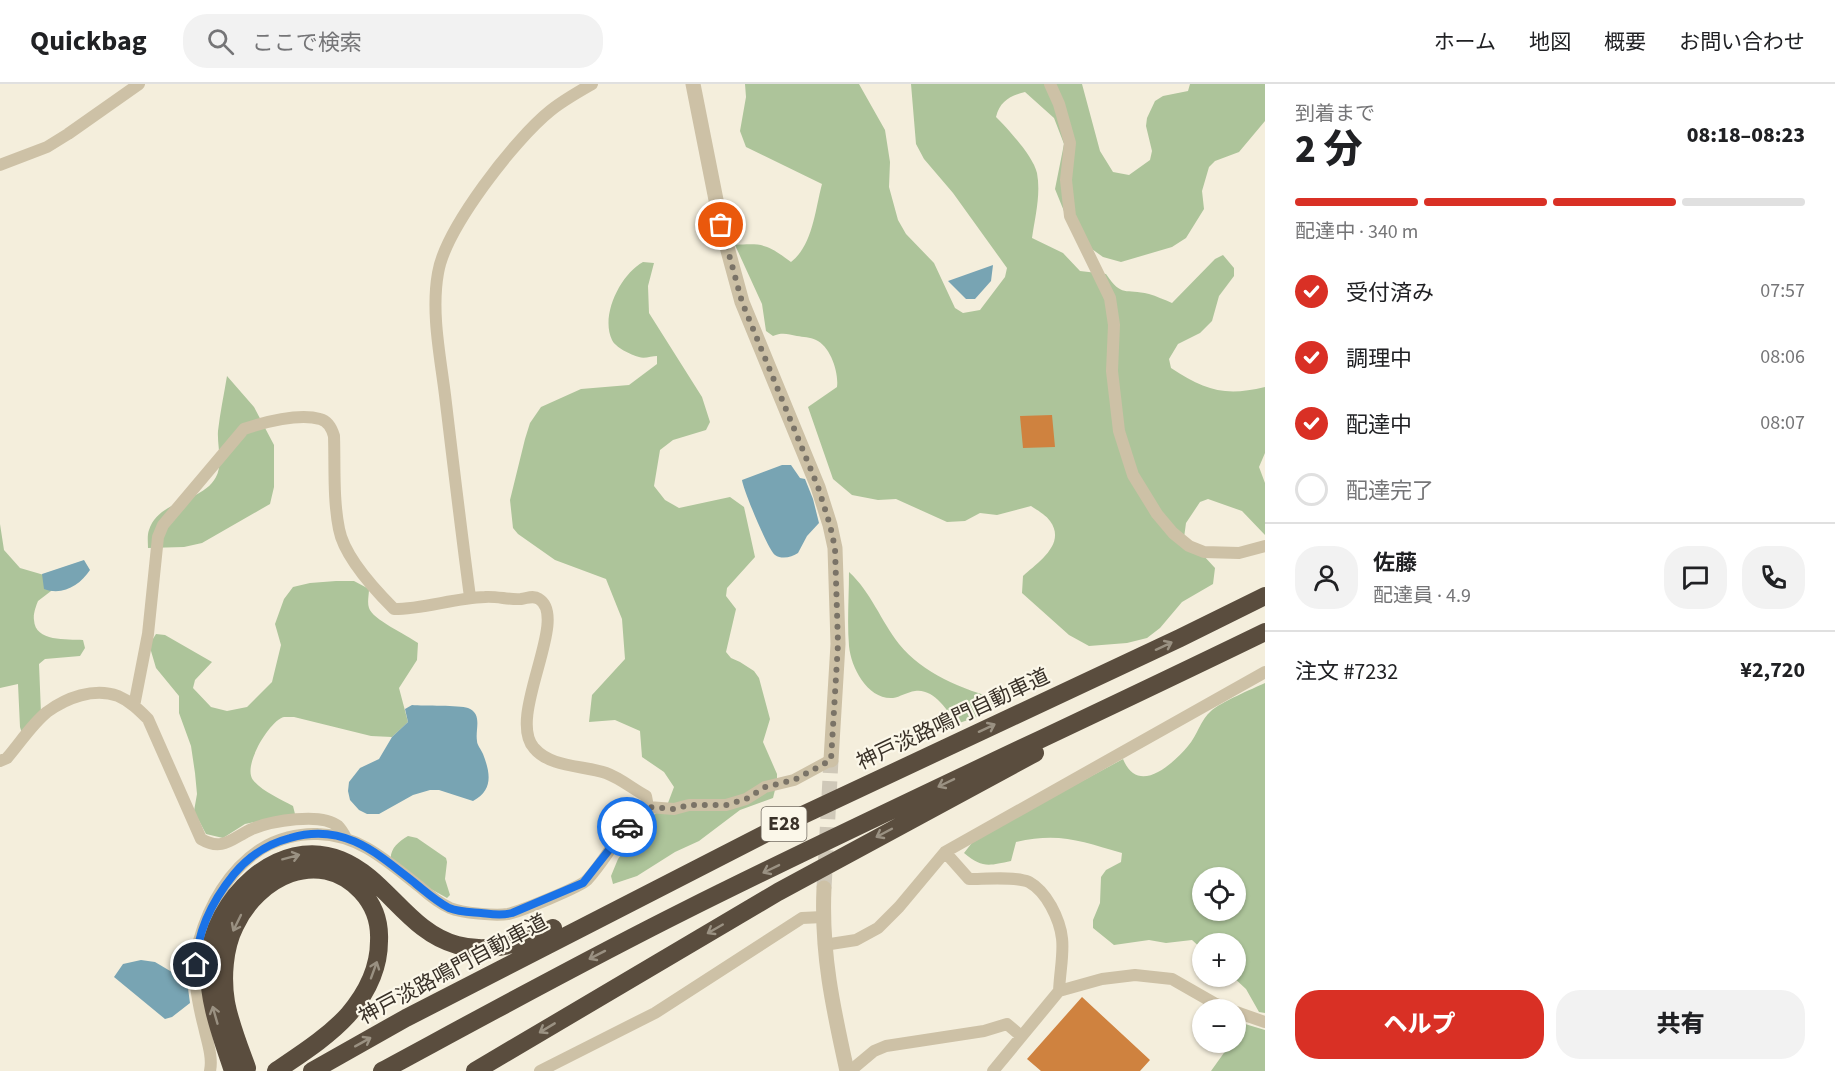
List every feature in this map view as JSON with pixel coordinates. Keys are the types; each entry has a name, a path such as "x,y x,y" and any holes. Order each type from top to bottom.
{"highway":[{"name":"神戸淡路鳴門自動車道","path":"312,1071 406,1018 790,821 1265,596"},
{"name":"E28","path":"382,1071 574,967 684,911 992,761 1265,632"},
{"path":"475,1071 778,892 1195,666"},
{"path":"240,1069 213,1006 209,959 215,935 225,911 240,890 258,872 273,863 305,854 340,859 364,873 423,928 443,940 468,948 486,949 507,946 533,938 725,842 897,764 954,743"},
{"path":"240,1069 224,981 226,954 234,928 245,908 262,889 293,872 327,871 345,878 369,900 377,918 379,955 373,975 349,1014 330,1032 276,1071"}],"street":[{"path":"0,165 46,147 139,84"},
{"path":"470,597 439,345 435,296 438,272 444,251 456,227 484,186 524,135 550,110 592,84"},
{"path":"210,1071 210,1056 199,1006 196,978 198,943 212,907 224,886 240,866 266,847 307,834 346,838 370,849 448,907 458,910 507,914 583,883 623,830 648,807 674,809 689,805 726,805 746,799 765,787 794,780 831,760 838,644 835,548 818,487 742,302 721,225 693,84"},
{"path":"1050,84 1059,104 1070,143 1066,180 1070,216 1110,298 1114,325 1112,371 1119,431 1133,475 1157,514 1173,533 1189,546 1204,552 1239,553 1265,546"},
{"path":"134,706 148,634 158,537 163,525 244,429 262,423 298,418 321,419 332,428 334,436 339,531 349,552 379,594 394,609 470,597 520,599 537,597 548,614 547,631 527,711 527,729 532,747 550,761 607,774 646,796 648,807"},
{"path":"824,945 856,940 878,928 899,907 945,852 1265,672"},
{"path":"0,761 7,758 46,713 69,699 88,693 118,696 148,719 201,839 215,845 223,844 252,829 308,819 325,820 339,826 346,838"},
{"path":"945,852 969,879 1014,879 1029,882 1046,896 1060,922 1064,942 1059,990 993,1071"},
{"path":"824,888 823,917 827,974 848,1071 874,1051 886,1046 984,1031 1007,1024 1021,1036"},
{"path":"540,1071 655,1013 802,918 823,917"},
{"path":"1059,990 1102,979 1136,975 1172,979 1206,999"},
{"path":"1246,1015 1265,1022"}],"green space":[{"path":"745,84 859,84 885,130 890,162 889,187 898,220 906,234 934,263 955,308 963,313 980,310 1005,277 1007,268 953,193 924,159 916,144 911,84 1082,84 1100,151 1113,172 1129,175 1150,160 1152,151 1146,126 1155,101 1163,96 1188,91 1190,84 1265,84 1265,121 1239,152 1215,161 1209,167 1202,191 1204,209 1186,238 1172,247 1121,262 1103,257 1078,239 1072,231 1055,189 1064,144 1054,118 1025,92 1006,100 996,117 1035,166 1038,198 1032,238 1063,253 1080,271 1106,274 1111,282 1124,291 1149,294 1172,303 1215,259 1223,255 1234,268 1234,276 1219,296 1212,321 1200,333 1178,344 1169,359 1171,368 1194,382 1215,390 1238,391 1265,387 1265,453 1259,467 1265,483 1265,535 1242,511 1208,499 1200,502 1186,523 1183,545 1203,555 1215,568 1213,584 1182,602 1160,628 1147,638 1127,643 1089,646 1069,635 1022,593 1023,576 1048,552 1055,537 1050,521 1036,509 1031,506 997,515 980,513 965,521 947,522 896,499 878,500 852,495 833,479 808,407 837,387 837,374 832,360 821,343 816,340 785,334 773,336 766,331 762,304 735,245 766,246 791,262 809,237 822,184 746,147 740,131 746,97"},
{"path":"643,262 654,263 648,286 649,313 702,397 710,422 706,430 673,440 660,450 654,486 665,500 679,508 730,497 744,507 755,557 727,588 726,596 736,609 726,652 731,658 754,671 759,678 770,719 763,742 777,774 777,782 773,798 740,810 699,841 675,852 637,876 613,884 611,876 618,859 649,819 668,803 674,787 664,772 642,757 640,731 615,720 589,722 592,695 625,659 622,619 606,579 555,560 518,534 513,528 510,500 530,423 541,407 581,389 629,385 657,364 657,356 641,358 620,348 612,340 609,330 611,307 620,285"},
{"path":"227,376 254,407 274,445 274,487 270,504 202,543 184,547 148,548 148,532 154,520 171,506 201,492 216,477 219,460 218,431"},
{"path":"0,524 4,550 20,568 44,575 55,588 38,601 34,615 36,627 46,636 53,638 83,640 85,648 80,656 45,659 39,664 41,713 25,743 20,727 18,684 0,688"},
{"path":"849,572 864,588 899,644 908,654 919,664 944,679 971,691 999,699 997,707 980,716 956,724 944,707 928,693 915,691 893,698 876,694 869,688 857,673 850,655"},
{"path":"354,581 369,589 369,608 376,617 418,643 417,660 399,688 408,722 392,737 371,736 294,717 284,717 278,720 259,744 251,765 251,773 253,780 262,788 293,806 295,814 245,824 223,838 206,834 194,811 197,794 195,773 191,746 179,713 179,696 156,668 151,642 156,634 165,635 212,662 195,680 193,688 211,707 227,711 247,707 272,682 281,645 275,624 284,599 293,587"},
{"path":"1265,683 1265,1013 1259,1012 1244,987 1246,987 1246,933 1192,933 1192,940 1166,943 1149,940 1114,945 1093,928 1093,920 1100,903 1101,877 1106,870 1121,862 1122,853 1070,839 1045,838 1016,842 1011,861 996,864 981,863 964,853 975,839 1123,759 1129,770 1137,775 1155,774 1188,746 1204,718 1211,711"},
{"path":"408,836 417,838 446,858 445,879 450,895 447,898 420,883 391,862 393,850"},
{"path":"1246,1024 1265,1030 1265,1071 1211,1071 1224,1053 1246,1053"}],"water":[{"path":"993,265 991,281 975,299 966,299 948,281"},
{"path":"782,465 791,465 800,478 805,479 819,523 807,536 798,553 784,558 775,555 767,542 742,480"},
{"path":"84,560 90,570 76,584 58,591 44,589 42,574"},
{"path":"412,705 457,706 473,711 477,718 477,743 487,767 487,786 480,797 473,801 439,790 430,790 413,795 379,814 367,814 359,810 350,800 349,782 360,768 379,759 392,737 408,722 405,709"},
{"path":"141,960 155,962 187,981 190,1003 172,1017 165,1019 114,977 123,964"}],"building":[{"path":"1052,415 1055,447 1023,448 1020,416"},
{"path":"1082,997 1150,1060 1140,1071 1041,1071 1027,1059"}],"tunnel":[{"path":"824,888 831,760"}],"way so far":[{"path":"627,827 648,807 674,809 689,805 726,805 746,799 765,787 794,780 831,760 838,644 835,548 825,504 742,302 721,225"}],"route":[{"path":"196,965 198,943 212,907 224,886 240,866 253,855 279,841 307,834 321,834 358,842 448,907 500,915 512,913 583,883 627,827"}]}
